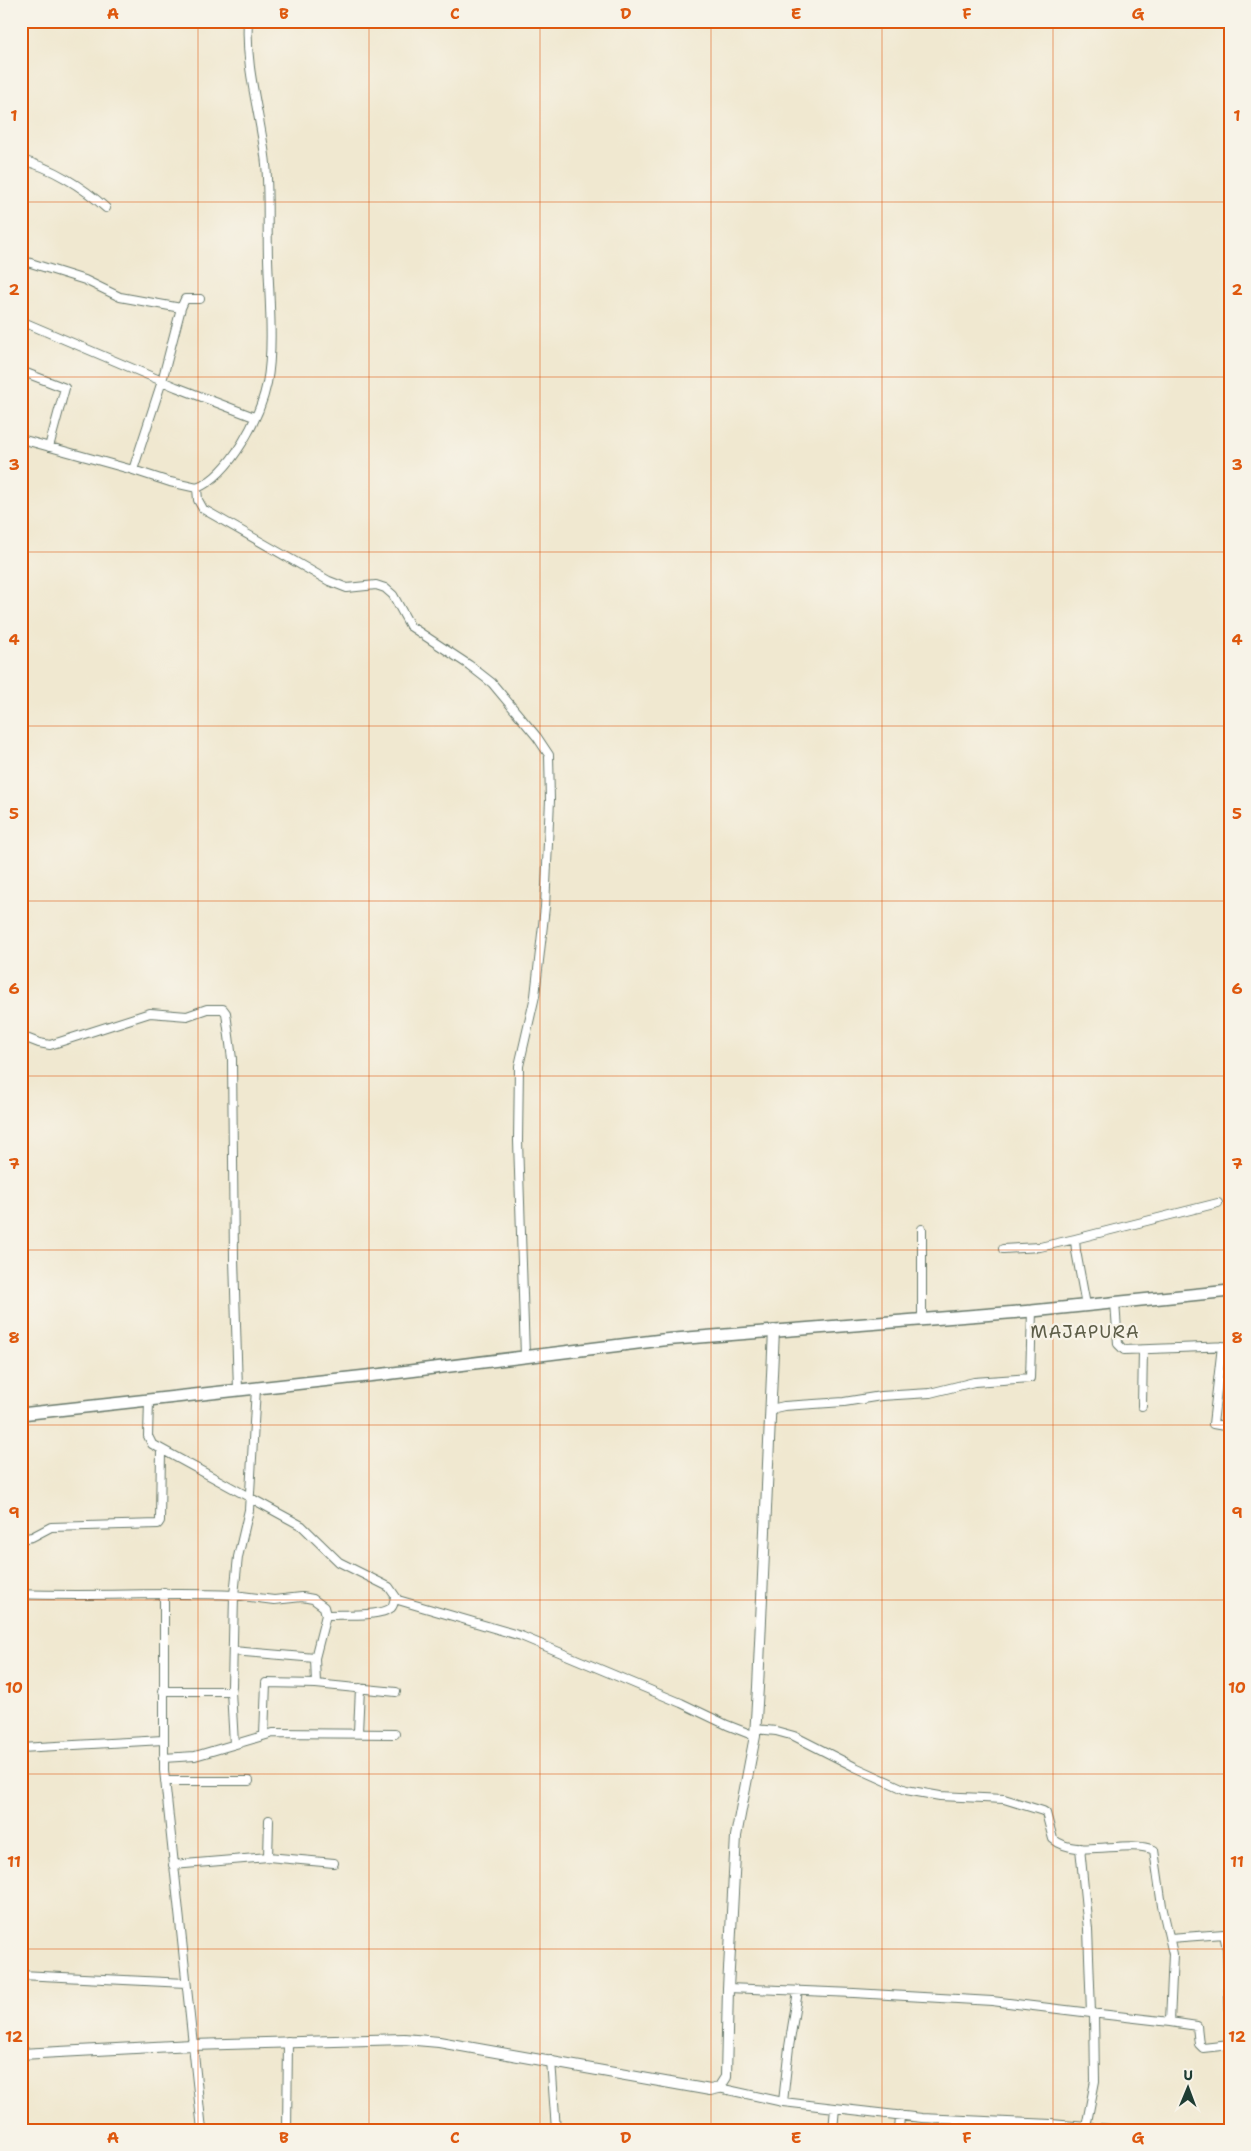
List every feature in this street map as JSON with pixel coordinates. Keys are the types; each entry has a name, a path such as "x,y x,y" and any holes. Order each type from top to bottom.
{"main road":[{"path":"21,1414 149,1401 525,1356 774,1330 1032,1311 1230,1291"}],"street":[{"path":"21,439 197,488 216,475 235,454 254,417 267,382 270,307 266,166 250,78 248,21"},
{"path":"21,160 43,168 66,180 106,208"},
{"path":"21,260 85,280 120,297 181,308"},
{"path":"133,470 162,381 181,308 185,300 200,299"},
{"path":"21,321 162,381 254,417"},
{"path":"21,371 66,388 49,447"},
{"path":"197,488 198,500 203,509 330,581 347,588 376,585 385,588 393,595 410,626 470,665 492,683 537,737 548,755 550,800 545,907 536,996 518,1066 518,1141 525,1356"},
{"path":"21,1036 50,1045 150,1013 187,1016 207,1008 223,1009 226,1013 232,1060 234,1259 238,1390"},
{"path":"1003,1249 1040,1247 1218,1203"},
{"path":"922,1229 922,1319"},
{"path":"1075,1239 1086,1305"},
{"path":"1116,1302 1118,1344 1124,1350 1226,1346 1213,1424 1230,1427"},
{"path":"771,1409 784,1406 844,1402 881,1396 930,1393 974,1382 1030,1378 1032,1311"},
{"path":"719,2088 726,2077 728,1988 736,1836 755,1732 774,1330"},
{"path":"1142,1406 1143,1350"},
{"path":"234,1744 230,1691 232,1686 234,1595 238,1557 248,1517 256,1388"},
{"path":"149,1401 148,1436 152,1444 302,1526 339,1562 389,1587 396,1597 409,1604 521,1636 755,1732 776,1731 794,1736 906,1790 940,1796 1004,1799 1043,1811 1046,1813 1053,1839 1062,1844 1080,1848 1123,1847 1154,1850 1173,1965 1170,2022"},
{"path":"21,1539 32,1538 51,1527 158,1524 160,1521 161,1450"},
{"path":"164,1592 163,1758 202,2130"},
{"path":"21,1594 60,1596 164,1592 234,1595 274,1600 293,1597 307,1598 319,1602 324,1607 326,1615 315,1658 316,1684"},
{"path":"326,1615 362,1614 388,1609 394,1603 396,1597"},
{"path":"233,1651 315,1658"},
{"path":"264,1734 266,1683 316,1684 396,1692"},
{"path":"358,1732 360,1688"},
{"path":"163,1691 230,1691"},
{"path":"163,1758 194,1756 264,1734 282,1732 395,1734"},
{"path":"21,1748 163,1740"},
{"path":"166,1781 249,1781"},
{"path":"268,1857 269,1820"},
{"path":"1080,1848 1088,1929 1095,2081 1086,2127"},
{"path":"173,1865 268,1857 334,1863"},
{"path":"1170,1938 1224,1934 1227,1949 1230,2018"},
{"path":"21,1975 186,1984"},
{"path":"728,1988 992,2001 1197,2026 1199,2044 1203,2048 1230,2045"},
{"path":"783,2102 798,1991"},
{"path":"21,2054 288,2041 404,2039 439,2042 551,2060 710,2090 719,2088 783,2102 829,2105 835,2108 900,2115 1052,2127 1122,2130"},
{"path":"287,2130 288,2041"},
{"path":"551,2060 556,2130"},
{"path":"833,2130 835,2108"},
{"path":"899,2130 900,2115"},
{"path":"1228,2130 1230,2126"}],"district":[{"name":"MAJAPURA","path":"1085,1332"}]}
